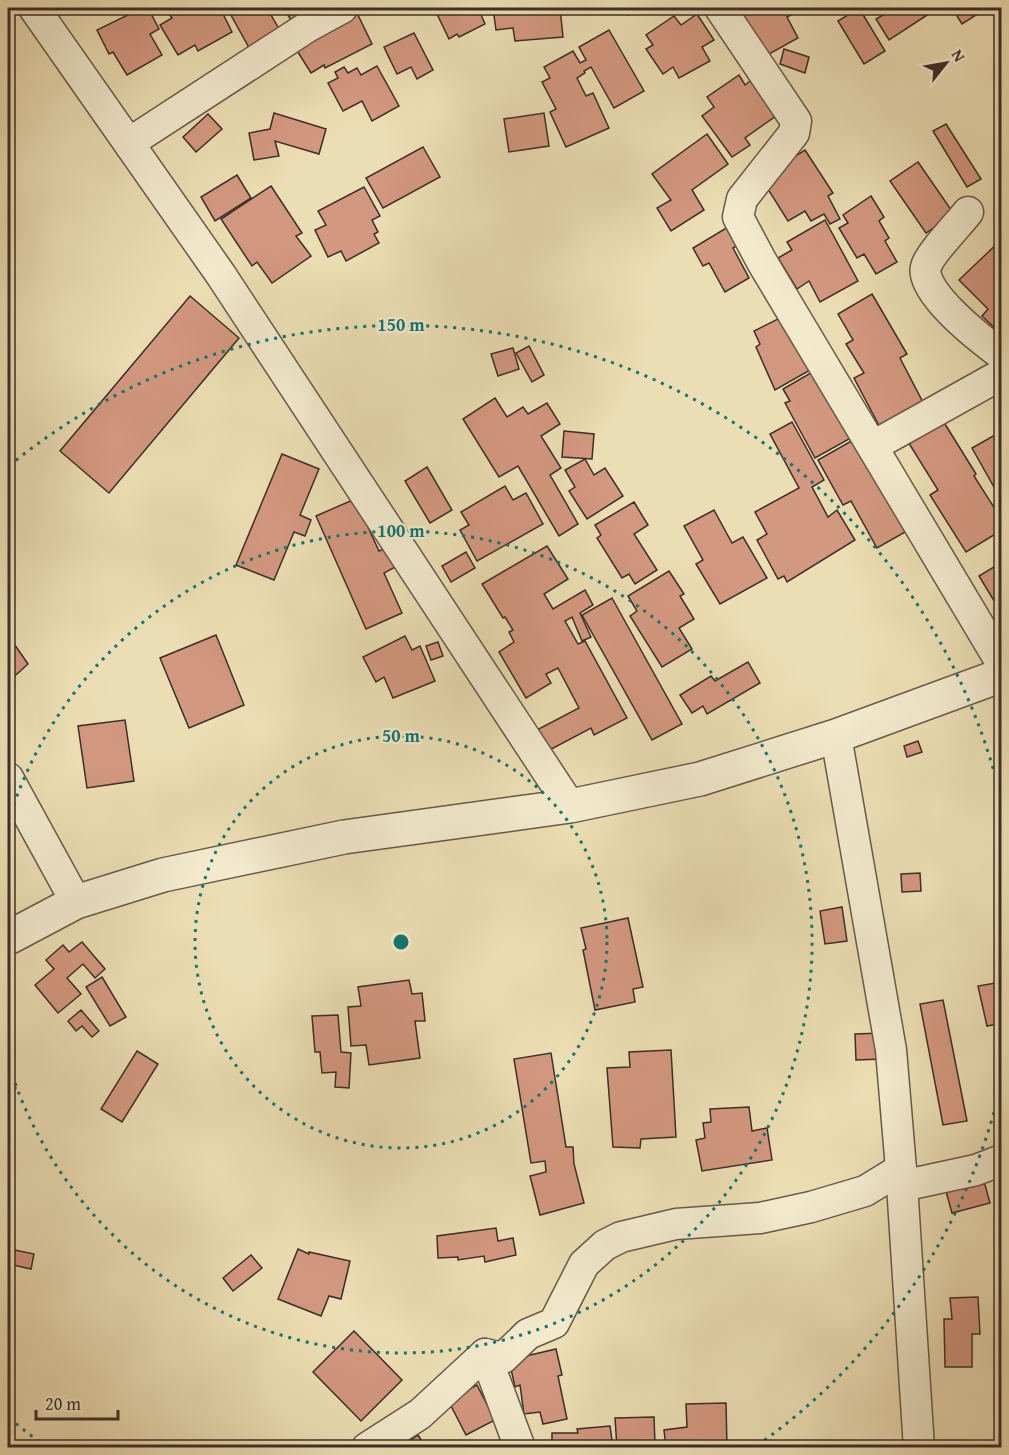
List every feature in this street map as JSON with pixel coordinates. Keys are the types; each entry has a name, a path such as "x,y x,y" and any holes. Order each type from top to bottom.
{"street":[{"path":"34,8 267,344 570,806"},
{"path":"129,143 309,26 342,8"},
{"path":"720,8 796,120 794,132 742,199 738,217 762,262 1002,664"},
{"path":"968,212 934,254 926,267 926,280 934,294 1002,356"},
{"path":"873,446 1002,374"},
{"path":"8,938 76,902 163,875 344,837 570,806 700,778 836,736 1002,675"},
{"path":"836,736 891,1050 902,1178 919,1448"},
{"path":"8,778 76,902"},
{"path":"485,1354 503,1358 528,1334 554,1323 584,1264 605,1245 621,1237 675,1224 760,1218 811,1207 902,1178 976,1170 1002,1160"},
{"path":"367,1448 420,1414 485,1354"},
{"path":"485,1354 520,1448"}],"building":[{"path":"142,8 148,8 159,29 150,34 162,55 127,75 113,52 109,54 97,30"},
{"path":"165,8 220,8 232,32 198,51 195,45 178,55 160,25 172,18"},
{"path":"227,8 267,8 283,36 252,53"},
{"path":"276,8 337,8 298,32 285,10 279,13"},
{"path":"444,8 484,8 479,10 485,24 459,37 457,34 449,39 437,14 445,10"},
{"path":"493,8 560,8 563,37 515,41 513,28 496,30"},
{"path":"624,8 641,8 628,15"},
{"path":"641,8 653,8 643,12"},
{"path":"743,8 804,8 787,17 798,38 760,59 737,16 745,11"},
{"path":"859,8 885,51 864,64 838,21"},
{"path":"881,8 938,8 889,40 876,19 885,14"},
{"path":"952,8 987,8 962,24"},
{"path":"357,13 372,44 311,73 291,41"},
{"path":"697,14 714,40 702,47 710,61 679,78 673,67 663,74 646,49 653,45 646,35 674,16 681,25"},
{"path":"609,30 644,91 614,108 591,67 584,71 585,73 577,78 586,96 593,93 609,128 566,147 550,112 556,109 542,82 550,78 544,67 573,51 580,63 586,60 579,47"},
{"path":"414,33 433,70 417,79 411,67 397,74 384,47"},
{"path":"784,49 809,57 805,73 780,64"},
{"path":"377,66 399,106 372,121 362,101 343,111 328,83 338,78 335,72 344,67 348,73 357,68 361,75"},
{"path":"739,75 745,85 755,77 780,113 745,138 750,145 732,157 702,116 714,107 707,97"},
{"path":"274,113 326,129 319,154 275,141 279,156 254,160 249,133 270,129"},
{"path":"544,113 549,146 509,152 504,119"},
{"path":"208,114 222,129 196,152 183,137"},
{"path":"946,124 981,179 967,187 933,131"},
{"path":"707,134 728,164 692,190 704,210 671,231 657,208 671,200 652,174"},
{"path":"423,147 440,177 383,208 366,178"},
{"path":"805,150 833,193 828,196 840,219 830,224 824,214 811,221 805,211 788,221 761,178"},
{"path":"918,162 954,214 926,233 890,181"},
{"path":"237,175 251,198 215,221 201,197"},
{"path":"271,186 302,233 296,236 311,256 272,283 257,262 252,266 221,219"},
{"path":"364,187 380,216 372,220 378,232 374,234 379,243 346,261 341,251 328,257 315,230 326,225 318,211"},
{"path":"871,196 884,217 879,221 889,238 885,241 897,262 876,274 864,254 857,258 839,228 848,223 843,215"},
{"path":"825,220 858,281 820,302 809,281 797,289 778,258 792,250 787,242"},
{"path":"733,224 744,241 733,248 749,278 725,292 709,263 703,266 693,248"},
{"path":"1001,240 1002,334 982,316 988,309 959,280"},
{"path":"872,294 907,354 900,358 928,412 884,435 854,378 864,373 846,344 853,340 838,314"},
{"path":"190,296 239,338 109,493 60,451"},
{"path":"788,314 819,365 775,390 756,347 760,344 754,331"},
{"path":"529,346 544,375 532,382 516,353"},
{"path":"513,348 519,369 498,376 491,354"},
{"path":"821,367 858,434 815,458 785,403 790,401 783,389"},
{"path":"495,398 507,417 523,407 528,414 547,403 560,424 541,436 561,468 550,475 578,524 559,536 518,466 499,477 463,419"},
{"path":"940,416 1002,520 1002,530 966,552 930,495 938,490 905,437"},
{"path":"792,422 824,480 812,487 828,517 837,510 855,540 787,582 784,576 778,579 757,540 767,534 755,512 799,488 770,434"},
{"path":"564,431 594,434 592,459 562,457"},
{"path":"1002,431 1002,506 996,497 999,496 972,448"},
{"path":"862,435 914,527 877,548 851,501 843,505 818,460"},
{"path":"282,454 319,469 300,515 311,520 305,536 294,532 274,580 236,565"},
{"path":"585,459 594,475 605,468 623,496 587,519 569,491 575,487 565,470"},
{"path":"427,467 452,510 430,523 405,481"},
{"path":"505,486 513,500 526,493 543,524 477,561 460,530 469,525 461,512"},
{"path":"355,499 379,551 389,547 397,566 384,573 402,613 366,629 316,516"},
{"path":"634,502 648,525 634,534 657,570 635,584 629,574 622,578 597,538 601,535 595,525"},
{"path":"714,510 732,543 743,537 767,578 720,604 696,564 703,560 684,526"},
{"path":"547,546 568,579 544,594 553,609 585,590 593,605 580,613 591,637 582,641 572,617 565,621 578,644 585,641 627,718 594,735 591,728 542,754 531,733 579,708 558,668 546,674 551,683 526,698 499,652 514,642 509,632 513,630 482,584"},
{"path":"466,552 475,568 451,582 442,566"},
{"path":"1002,562 1002,614 979,576"},
{"path":"669,571 684,594 680,596 694,619 679,628 692,649 662,667 630,616 637,611 628,596"},
{"path":"612,598 682,724 652,740 582,615"},
{"path":"8,635 28,664 8,682"},
{"path":"216,635 244,705 189,728 160,658"},
{"path":"405,636 412,650 420,646 435,681 393,698 384,677 376,682 363,657"},
{"path":"438,642 443,656 431,660 426,646"},
{"path":"748,662 760,683 707,714 703,706 692,713 680,695 711,676 715,681"},
{"path":"125,720 134,781 87,788 78,726"},
{"path":"918,741 922,752 907,757 904,746"},
{"path":"920,873 921,891 902,892 901,874"},
{"path":"842,907 847,941 825,944 820,911"},
{"path":"628,918 643,987 633,989 635,1002 595,1010 581,928"},
{"path":"82,942 105,969 95,978 83,964 67,978 81,994 58,1013 35,985 54,969 46,960 63,945 69,952"},
{"path":"102,977 126,1017 110,1026 86,987"},
{"path":"409,980 412,994 422,993 425,1021 415,1021 420,1058 369,1065 366,1045 351,1046 348,1007 361,1006 358,987"},
{"path":"1002,982 1002,1042 997,1024 987,1026 978,986"},
{"path":"943,1000 967,1121 943,1125 920,1004"},
{"path":"81,1010 99,1031 92,1037 82,1026 76,1031 68,1021"},
{"path":"338,1015 341,1052 351,1053 349,1088 335,1087 336,1072 322,1073 320,1052 315,1052 312,1016"},
{"path":"882,1033 883,1059 856,1060 855,1034"},
{"path":"671,1050 676,1137 641,1139 640,1148 613,1147 607,1068 630,1067 629,1052"},
{"path":"137,1051 158,1064 122,1122 101,1109"},
{"path":"551,1053 566,1147 573,1147 574,1164 584,1203 540,1215 530,1176 546,1172 545,1161 531,1163 514,1059"},
{"path":"8,1082 16,1088 8,1100"},
{"path":"749,1107 752,1131 767,1128 772,1160 702,1171 696,1140 705,1138 703,1123 711,1122 710,1109"},
{"path":"982,1174 990,1203 952,1213 944,1184"},
{"path":"496,1228 498,1241 513,1238 516,1255 485,1262 484,1256 458,1260 458,1257 438,1258 437,1236"},
{"path":"298,1249 309,1254 309,1252 350,1261 341,1299 329,1296 321,1316 278,1299"},
{"path":"15,1250 34,1254 31,1269 13,1265"},
{"path":"251,1255 262,1268 233,1291 223,1278"},
{"path":"978,1297 980,1334 972,1334 972,1367 945,1367 944,1319 952,1319 950,1298"},
{"path":"354,1331 402,1380 361,1421 313,1372"},
{"path":"556,1349 562,1375 558,1376 567,1419 543,1424 540,1412 524,1414 520,1385 515,1387 509,1360"},
{"path":"477,1385 495,1420 466,1435 448,1400"},
{"path":"726,1403 727,1448 666,1448 664,1430 687,1427 686,1404"},
{"path":"654,1417 655,1445 660,1445 660,1448 617,1448 615,1418"},
{"path":"610,1426 613,1448 552,1448 552,1433 578,1433 577,1429"},
{"path":"418,1435 426,1448 398,1448"}]}
